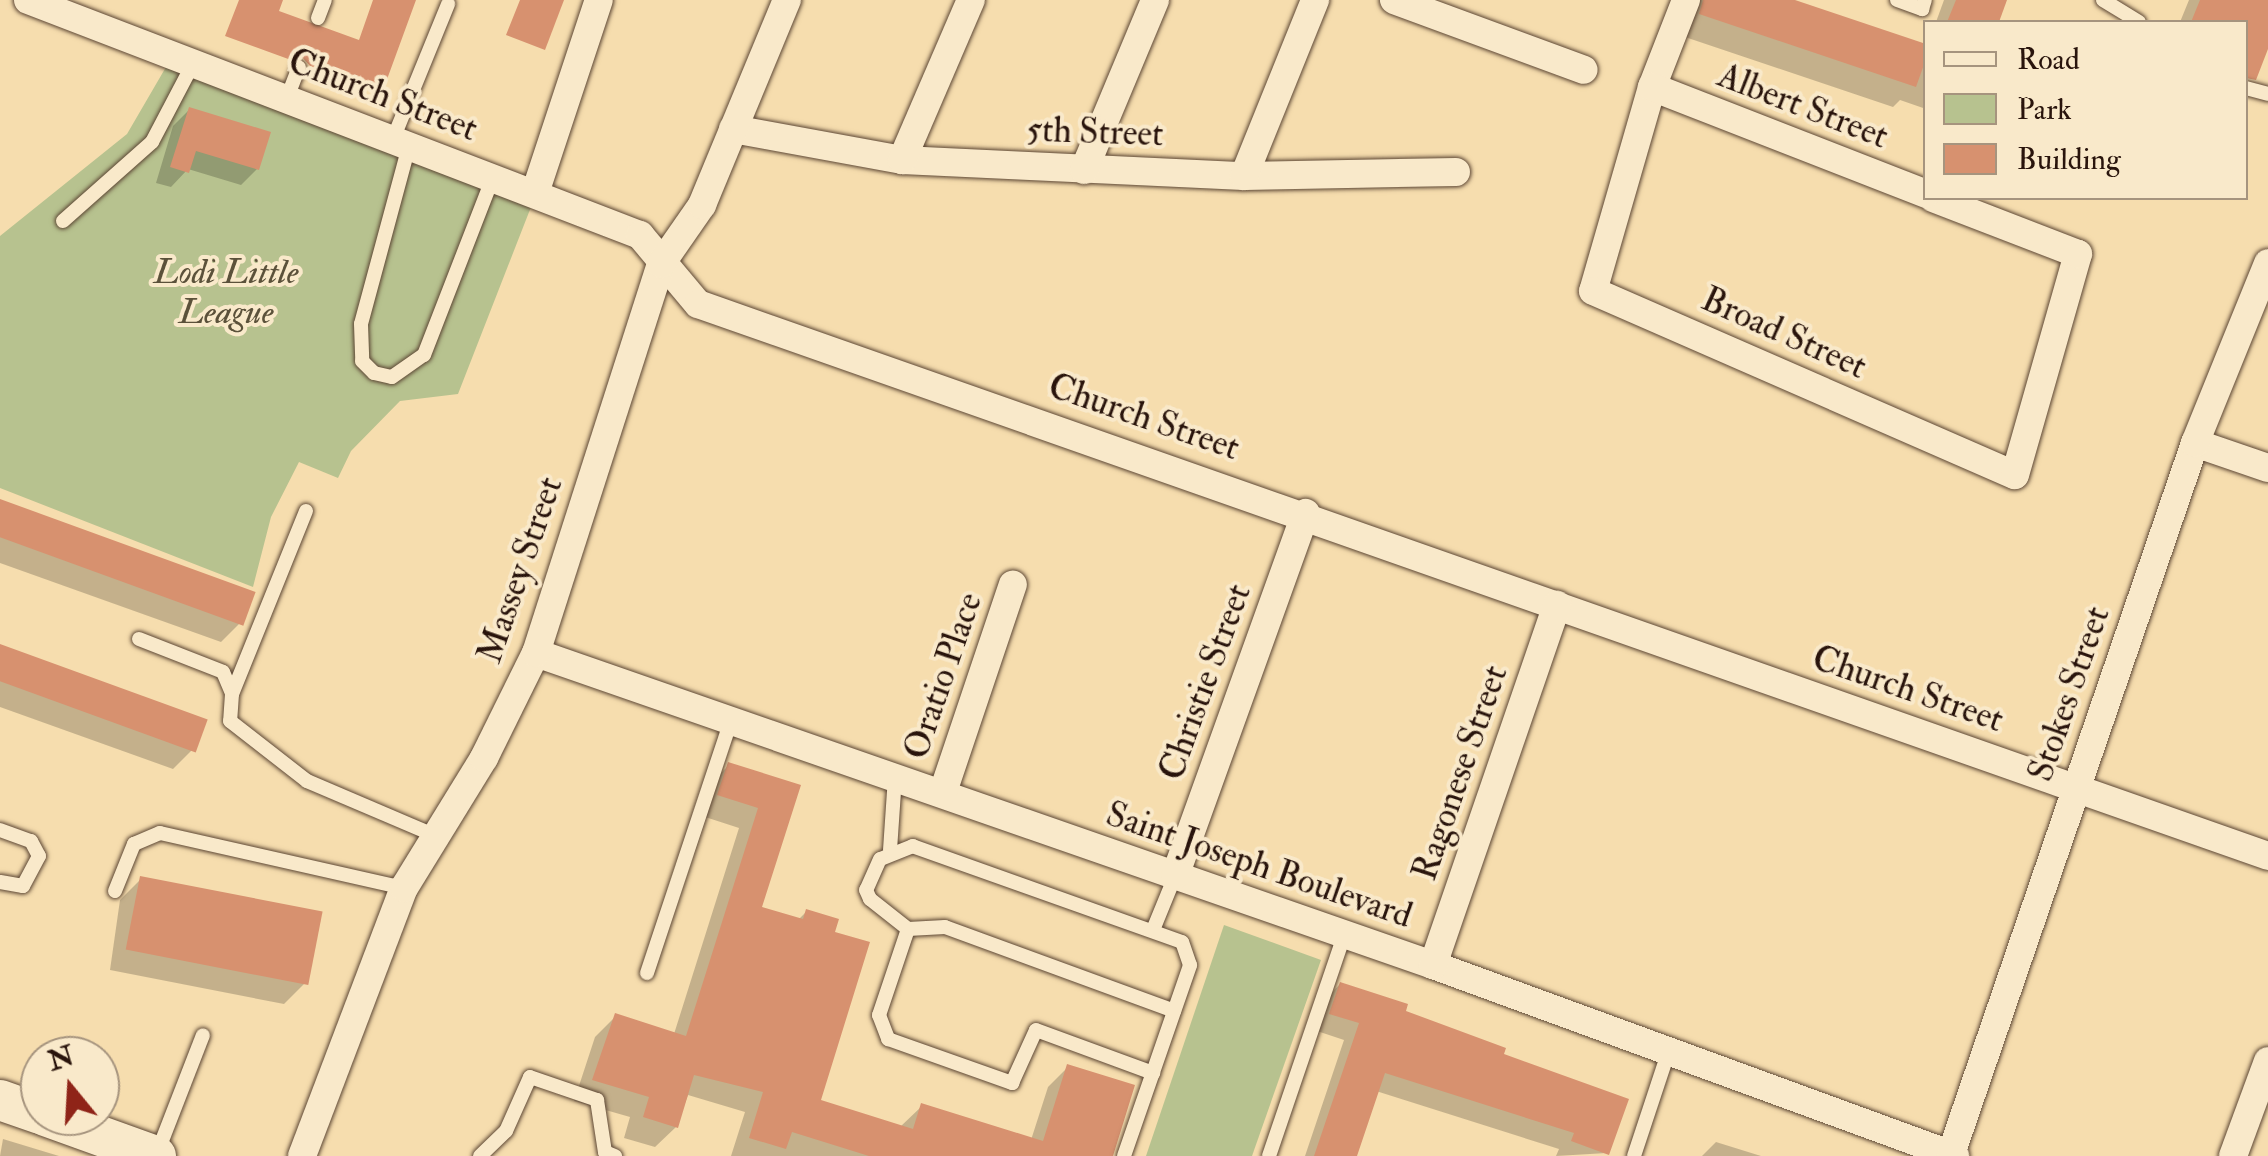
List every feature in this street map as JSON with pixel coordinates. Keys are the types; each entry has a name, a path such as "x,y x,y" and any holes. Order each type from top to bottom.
{"street":[{"path":"535,193 598,0"},
{"name":"Massey Street","path":"302,1156 404,888 536,653 662,264 702,204 787,0"},
{"path":"902,160 971,0"},
{"path":"1084,170 1155,0"},
{"path":"1244,176 1315,0"},
{"path":"1394,0 1584,70"},
{"name":"Broad Street","path":"1686,0 1652,87 1593,291 2015,475 2078,254 1939,200"},
{"name":"Church Street","path":"39,2 640,234 698,304 1306,513 2268,856"},
{"name":"Albert Street","path":"1652,87 1923,193"},
{"name":"5th Street","path":"734,129 902,160 1244,176 1456,172"},
{"name":"Stokes Street","path":"1953,1155 2195,443 2268,263"},
{"path":"2195,443 2268,468"},
{"name":"Christie Street","path":"1174,876 1306,513"},
{"name":"Oratio Place","path":"943,792 1014,584"},
{"name":"Ragonese Street","path":"1433,965 1558,605"},
{"name":"Saint Joseph Boulevard","path":"536,653 1433,965 1953,1155"},
{"path":"2233,1156 2268,1061"},
{"path":"101,1136 156,1156"}],"lane":[{"path":"318,18 325,0"},
{"path":"1897,0 1922,9 1925,0"},
{"path":"2103,0 2135,20"},
{"path":"448,4 401,142 361,324 362,361 374,372 392,376 424,355 493,177"},
{"path":"64,220 152,142 193,64"},
{"path":"287,98 299,67"},
{"path":"306,511 232,694 230,721 269,757 436,836"},
{"path":"138,639 223,672 232,694"},
{"path":"647,973 732,720"},
{"path":"896,776 890,850 866,890 908,929 945,927 1174,1011"},
{"path":"0,830 31,841 39,856 22,886 0,882"},
{"path":"114,891 134,844 160,833 404,888"},
{"path":"890,850 913,846 1172,935 1191,956 1124,1156"},
{"path":"1154,930 1174,876"},
{"path":"908,929 879,1014 881,1030 899,1046 1012,1084 1036,1030 1153,1073"},
{"path":"1270,1156 1344,936"},
{"path":"156,1156 203,1035"},
{"path":"1634,1156 1668,1052"},
{"path":"480,1156 506,1132 530,1078 596,1100 605,1152 615,1156"}],"green space":[{"name":"Lodi Little League","path":"166,67 531,207 458,394 400,401 351,451 338,478 299,462 271,517 253,587 0,488 0,236 127,134"},
{"path":"1224,925 1321,960 1252,1156 1146,1156"}],"building":[{"path":"239,0 283,0 279,11 359,40 373,0 416,0 382,93 310,66 302,57 291,60 225,36"},
{"path":"520,0 564,0 545,50 506,35"},
{"path":"1703,0 1795,0 1923,43 1923,67 1916,87 1699,14"},
{"path":"1956,0 2007,0 2000,20 1948,20"},
{"path":"2200,0 2268,0 2268,49 2256,80 2248,78 2248,20 2192,20"},
{"path":"189,107 271,132 259,170 196,151 189,173 170,167"},
{"path":"0,499 256,592 243,626 0,537"},
{"path":"0,644 208,720 196,752 0,681"},
{"path":"728,762 801,785 762,907 803,919 806,909 839,919 835,932 870,942 821,1100 913,1129 921,1103 1043,1141 1067,1064 1135,1085 1113,1156 869,1156 792,1132 786,1149 749,1138 763,1092 694,1075 678,1128 643,1117 649,1097 592,1080 615,1013 686,1036 758,808 717,795"},
{"path":"140,876 323,911 308,985 126,950"},
{"path":"1340,982 1408,1004 1406,1011 1506,1048 1504,1054 1629,1099 1609,1155 1571,1141 1574,1133 1385,1073 1357,1156 1314,1156 1359,1023 1329,1014"}]}
